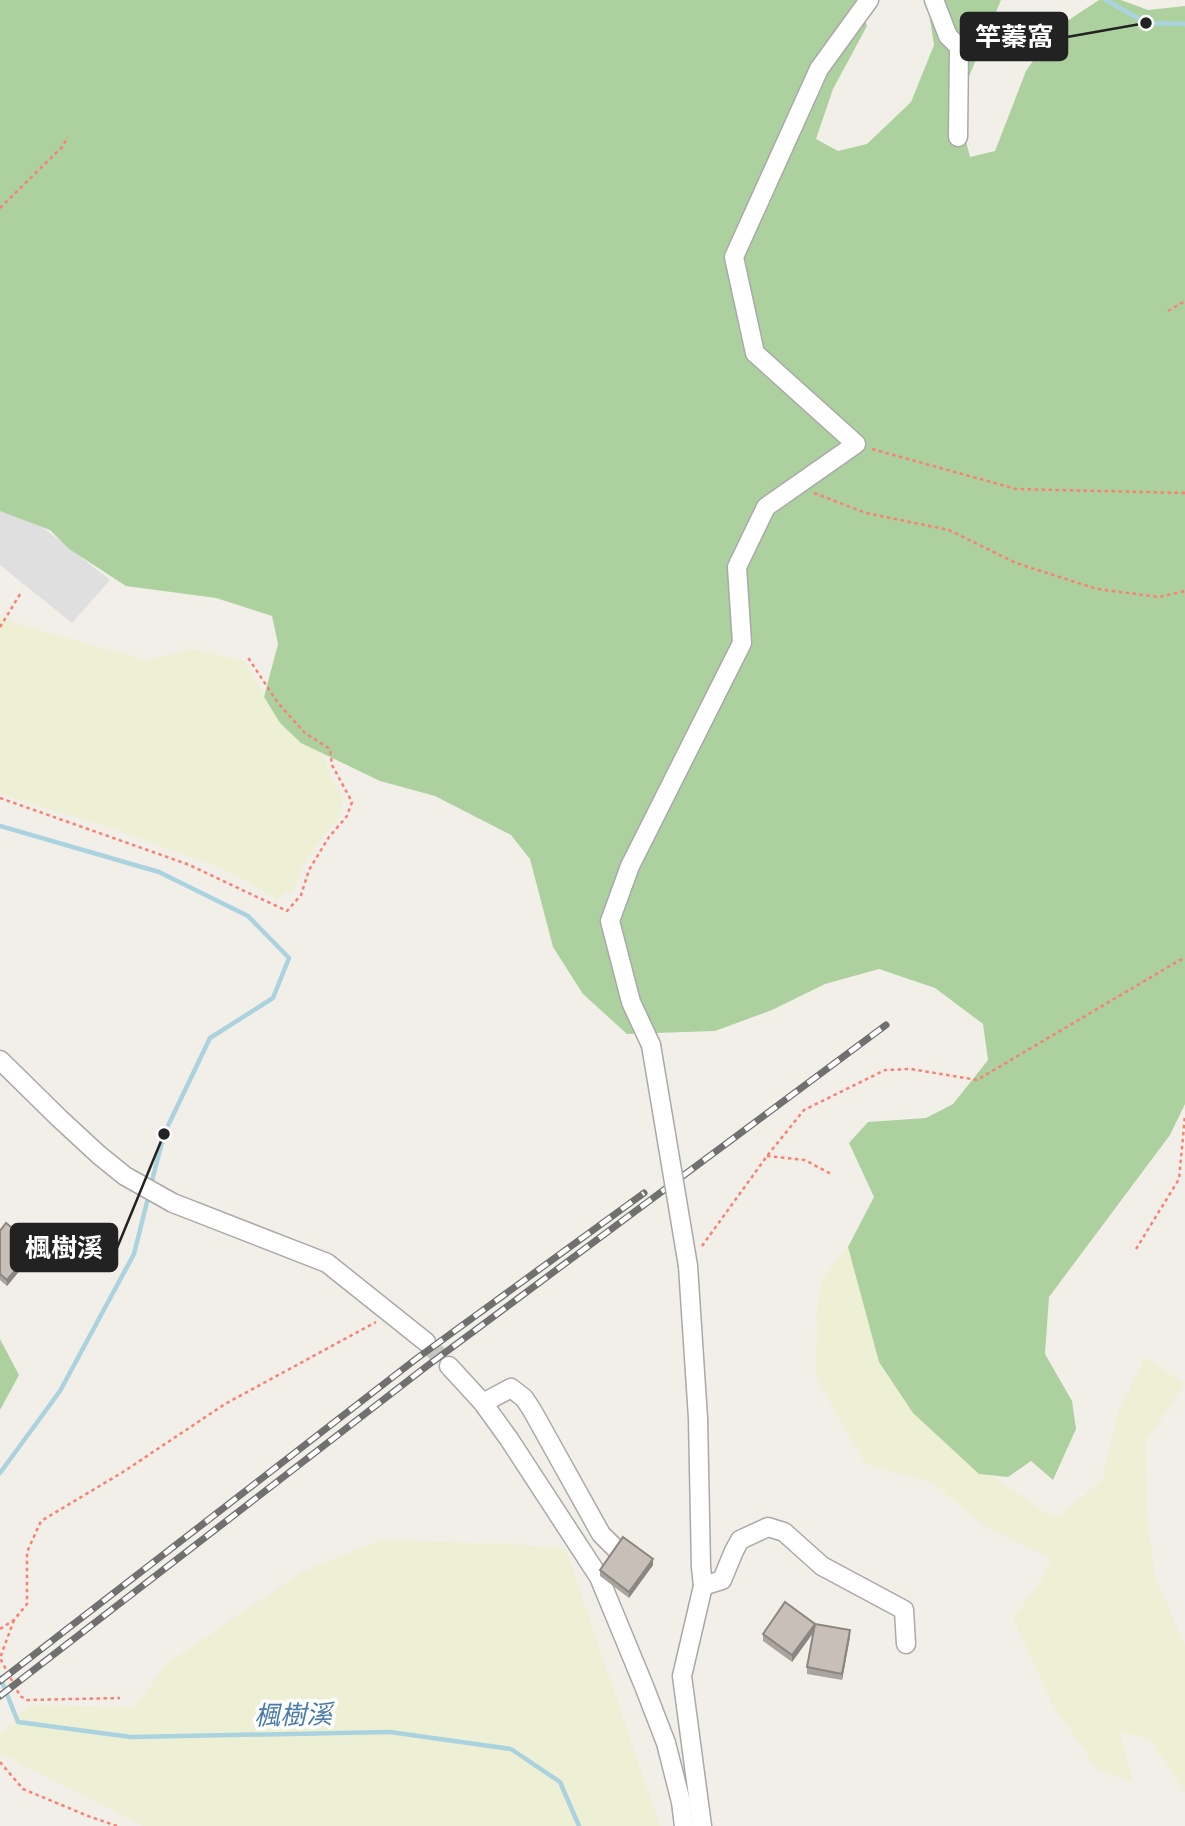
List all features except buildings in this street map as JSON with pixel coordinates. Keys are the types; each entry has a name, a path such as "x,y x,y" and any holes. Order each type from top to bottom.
{"street":[{"path":"702,1826 682,1676 704,1586 701,1567 698,1418 688,1266 651,1045 631,1002 610,922 630,866 742,643 737,567 766,507 856,444 755,352 734,257 819,69 869,0"},
{"path":"934,0 948,36 959,47 958,137"},
{"path":"0,1060 69,1128 125,1176 173,1203 327,1263 426,1342"},
{"path":"449,1366 483,1403 599,1577 666,1743 681,1802 684,1826"},
{"path":"483,1403 511,1388 524,1398 601,1534 622,1555"},
{"path":"704,1586 722,1580 740,1539 768,1527 784,1532 822,1566 904,1610 906,1644"}],"path":[{"path":"0,208 62,147 68,136"},
{"path":"1168,311 1185,302"},
{"path":"856,444 1016,489 1185,493"},
{"path":"796,486 866,513 948,530 1016,563 1097,589 1159,597 1185,592"},
{"path":"0,627 22,591"},
{"path":"0,798 187,864 287,911 301,895 309,870 329,837 347,816 352,802 332,765 330,749 306,733 278,703 247,656"},
{"path":"688,1266 767,1156 804,1110 885,1070 911,1069 977,1080 1180,960 1185,960"},
{"path":"1136,1249 1179,1179 1185,1116"},
{"path":"767,1156 805,1160 831,1174"},
{"path":"0,1629 14,1620 27,1604 27,1552 41,1521 124,1472 225,1404 391,1314"},
{"path":"14,1620 0,1658 20,1696 27,1700 120,1698"},
{"path":"0,1762 23,1788 117,1826"}],"shaded area":[{"path":"0,494 110,580 72,623 0,565"}],"green space":[{"path":"0,0 859,0 867,26 833,89 816,139 838,151 867,144 911,102 934,45 927,0 1001,0 957,105 970,157 995,151 1026,71 1055,29 1099,0 1121,0 1148,10 1185,6 1185,1104 1170,1135 1049,1297 1045,1354 1072,1401 1076,1429 1053,1480 1031,1461 1008,1477 979,1474 913,1413 879,1362 848,1247 874,1197 849,1143 868,1122 926,1118 953,1104 988,1060 983,1024 935,988 879,969 825,984 772,1010 715,1031 627,1034 583,994 553,947 530,859 511,835 435,796 380,781 301,743 280,723 264,697 278,644 272,616 216,598 126,586 69,549 50,530 0,511"},
{"path":"0,615 17,624 145,660 192,649 245,661 267,701 320,752 332,780 344,798 339,817 307,858 292,893 287,891 278,900 236,875 212,865 120,831 0,794"},
{"path":"851,1243 952,1448 1048,1514 1061,1515 1102,1480 1119,1409 1146,1357 1185,1384 1145,1443 1147,1519 1155,1575 1185,1646 1185,1792 1150,1739 1119,1732 1134,1782 1097,1769 1052,1704 1013,1618 1043,1577 1052,1559 984,1525 933,1483 865,1464 816,1377 817,1309 822,1279"},
{"path":"0,1339 19,1375 0,1410"},
{"path":"381,1540 514,1544 566,1549 660,1826 144,1826 0,1753 0,1735 30,1705 134,1707 166,1664 304,1571"}],"waterway":[{"path":"1106,0 1146,23 1185,24"},
{"name":"楓樹溪","path":"0,826 159,872 248,916 289,958 273,998 210,1038 164,1134 151,1185"},
{"name":"楓樹溪","path":"0,1473 60,1391 134,1254 149,1194"},
{"name":"楓樹溪","path":"0,1677 18,1722 131,1737 390,1732 511,1749 560,1782 579,1826"}],"tunnel":[{"path":"426,1342 449,1366"}],"railway":[{"path":"0,1696 427,1366 886,1025"},
{"path":"0,1681 416,1359 644,1193"}],"place":[{"name":"竿蓁窩","path":"1146,23"},
{"name":"楓樹溪","path":"164,1134"}]}
